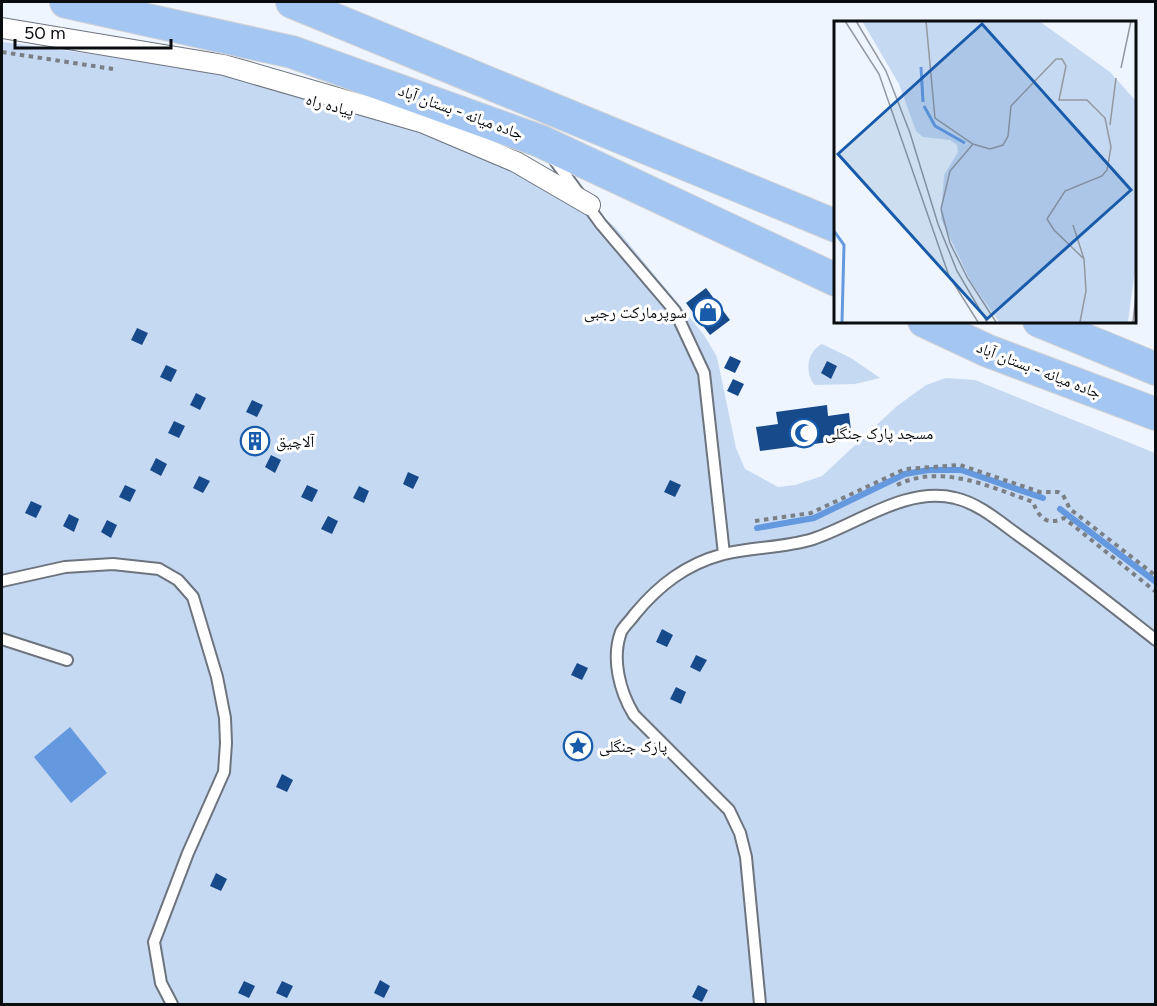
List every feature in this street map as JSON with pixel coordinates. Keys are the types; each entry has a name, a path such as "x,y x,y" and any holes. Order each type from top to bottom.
{"main road":[{"name":"جاده میانه - بستان آباد","path":"66,2 292,52 540,141 834,279"},
{"path":"292,2 314,8 834,225"},
{"name":"جاده میانه - بستان آباد","path":"926,322 988,351 1155,414"},
{"path":"1041,322 1155,369"}],"street":[{"path":"2,28 224,64 424,123 516,162 590,205"}],"lane":[{"path":"540,141 590,205 601,224 675,311 704,373 724,554"},
{"path":"760,1005 746,857 740,833 729,810 634,715 625,700 617,665 618,646 622,630 647,600 678,572 724,554 813,539 903,501 934,495 957,498 992,516 1058,563 1155,640"},
{"path":"2,581 65,567 113,564 159,569 178,580 193,597 217,676 225,718 226,743 224,772 188,853 154,942 161,983 172,1005"},
{"path":"2,639 67,660"}],"path":[{"path":"2,52 117,70"},
{"path":"1040,492 1051,490 1063,495 1071,509 1155,576"},
{"path":"1033,502 1037,512 1046,521 1052,522 1064,518 1155,592"}],"shaded area":[{"name":"پارک جنگلی","path":"2,42 203,69 549,169 616,228 704,335 717,357 736,448 745,469 778,487 795,485 822,476 897,406 926,385 946,378 975,380 1155,453 1155,1004 2,1004"},
{"path":"822,344 851,358 880,378 855,384 815,385 809,375 810,357"}],"water":[{"path":"70,727 107,773 71,803 34,757"}],"building":[{"name":"سوپرمارکت رجبی","path":"706,288 730,320 710,335 686,303"},
{"path":"137,328 148,333 142,345 131,340"},
{"path":"730,356 741,361 735,373 724,368"},
{"path":"827,361 837,366 831,379 821,373"},
{"path":"166,365 177,370 171,382 160,377"},
{"path":"733,379 744,384 738,396 727,391"},
{"path":"196,393 206,398 200,410 190,405"},
{"name":"آلاچیق","path":"252,400 263,405 257,417 246,412"},
{"name":"مسجد پارک جنگلی","path":"827,405 828,416 849,413 852,439 760,451 756,427 778,424 776,412"},
{"path":"174,421 185,426 179,438 168,433"},
{"name":"آلاچیق","path":"253,432 264,437 258,450 247,444"},
{"name":"آلاچیق","path":"271,455 281,460 275,473 265,467"},
{"path":"156,458 167,464 161,476 150,470"},
{"path":"408,472 419,477 413,489 403,484"},
{"path":"199,476 210,481 203,493 193,488"},
{"path":"670,480 681,485 675,497 664,492"},
{"path":"125,485 136,490 130,502 119,497"},
{"name":"آلاچیق","path":"307,485 318,490 312,502 301,497"},
{"path":"359,486 369,491 364,503 353,498"},
{"path":"31,501 42,506 36,518 25,513"},
{"path":"69,514 79,519 74,532 63,526"},
{"path":"328,516 338,521 332,534 321,529"},
{"path":"107,520 117,525 111,538 101,532"},
{"path":"662,629 673,635 667,647 656,642"},
{"path":"696,655 707,660 700,672 690,667"},
{"path":"577,663 588,668 582,680 571,675"},
{"path":"676,687 686,692 681,704 670,699"},
{"path":"282,774 293,780 287,792 276,787"},
{"path":"216,873 227,879 221,891 210,886"},
{"path":"380,980 390,986 384,998 374,993"},
{"path":"244,981 255,986 249,998 238,993"},
{"path":"282,981 293,986 287,998 276,993"},
{"path":"698,985 708,990 702,1002 692,997"}],"waterway":[{"path":"757,528 814,518 905,474 929,470 961,470 1043,498"},
{"path":"1060,509 1156,582"}],"place":[{"name":"سوپرمارکت رجبی","path":"708,312"},
{"name":"مسجد پارک جنگلی","path":"804,433"},
{"name":"آلاچیق","path":"255,441"},
{"name":"پارک جنگلی","path":"578,746"}]}
